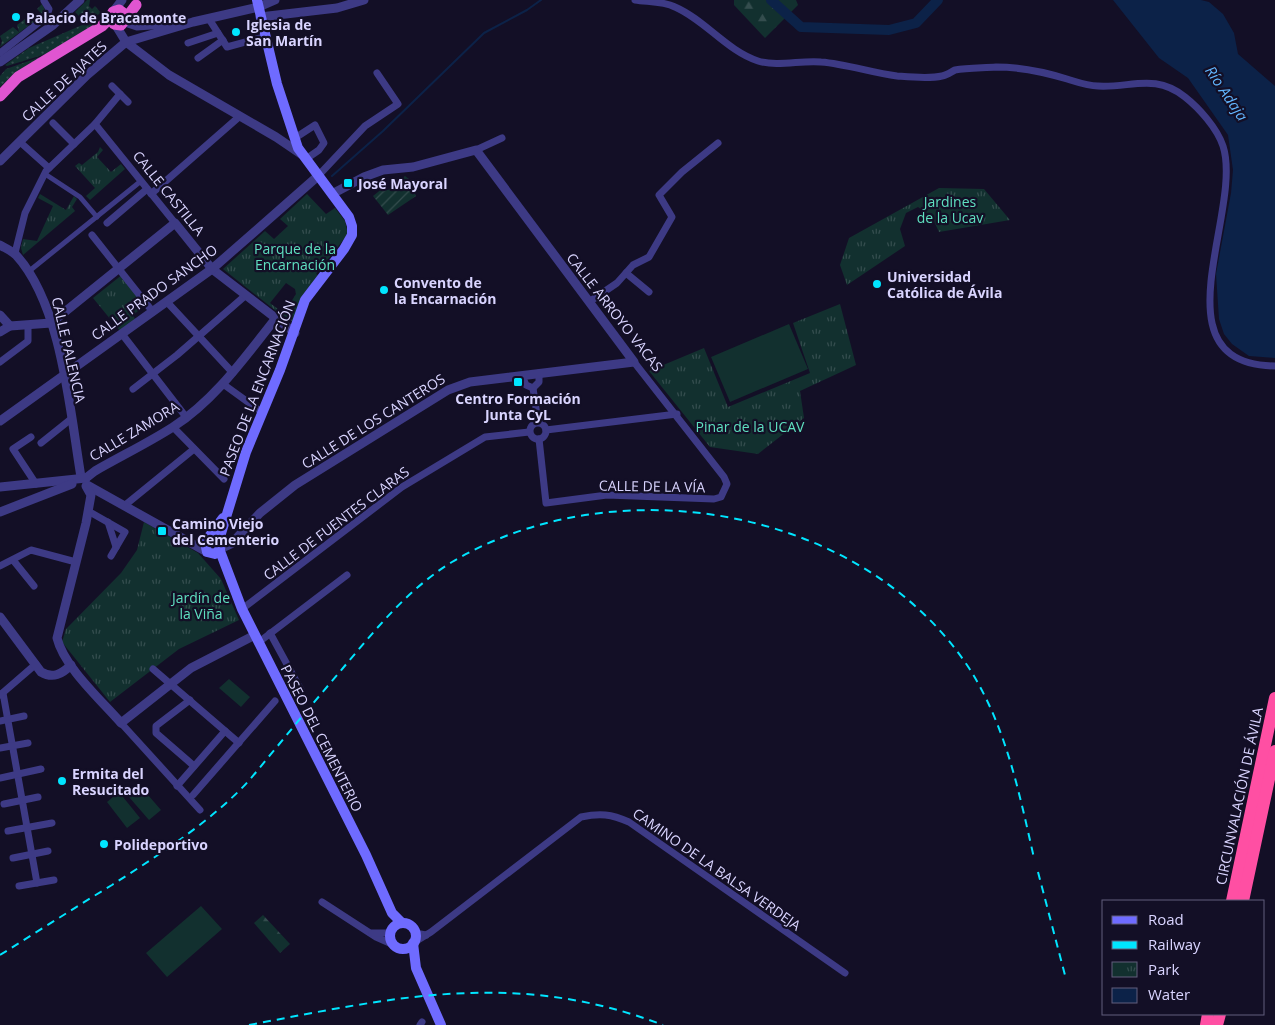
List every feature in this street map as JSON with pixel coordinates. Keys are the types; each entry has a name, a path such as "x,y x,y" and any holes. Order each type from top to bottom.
{"highway":[{"path":"0,96 18,77 140,3"},
{"name":"CIRCUNVALACIÓN DE ÁVILA","path":"1232,900 1275,698"},
{"name":"CIRCUNVALACIÓN DE ÁVILA","path":"1243,900 1275,752"}],"main road":[{"name":"PASEO DE LA ENCARNACIÓN","path":"214,546 246,452 295,333 305,300 352,235 349,217 305,158 294,138 264,37 259,8"},
{"name":"PASEO DEL CEMENTERIO","path":"214,546 242,608 366,855 392,913 396,946"},
{"path":"395,928 410,925 417,939 416,968"},
{"path":"396,946 407,948 417,939"},
{"path":"396,946 416,968 441,1025"}],"street":[{"path":"1,58 54,25 80,0"},
{"path":"259,8 275,0"},
{"path":"126,42 193,22 259,8 337,8 364,0"},
{"path":"635,0 673,6 692,16 742,53 759,61 820,62 876,70 896,76 942,76 955,70 1022,69 1098,86 1150,82 1174,89 1203,114 1224,147 1226,190 1210,285 1214,334 1221,345 1243,362 1249,365 1275,366"},
{"path":"1,58 47,16 49,9 44,1"},
{"path":"120,14 137,26 193,22"},
{"path":"120,14 126,42 169,75 240,116 305,158 319,150 324,143 315,125 294,138"},
{"path":"209,19 227,47 264,37"},
{"path":"188,43 218,33"},
{"path":"198,58 223,40"},
{"name":"CALLE DE AJATES","path":"0,161 87,75 126,42"},
{"path":"326,186 365,126 398,104 377,73"},
{"path":"112,86 128,102"},
{"path":"15,253 25,213 47,171 95,124 120,94"},
{"path":"107,223 240,116"},
{"path":"53,123 74,144"},
{"name":"CALLE CASTILLA","path":"95,124 212,269 295,333"},
{"path":"476,150 502,138"},
{"path":"20,142 47,171 80,197 97,217"},
{"path":"589,302 617,283 633,265 649,257 672,217 659,195 687,167 718,143"},
{"name":"CALLE PRADO SANCHO","path":"0,422 326,186 364,177 383,170 413,167 476,150"},
{"name":"CALLE ARROYO VACAS","path":"476,150 634,362 677,414 724,477 727,484 725,492"},
{"path":"28,273 141,181"},
{"path":"0,332 10,326 51,324 175,223"},
{"path":"92,235 153,312"},
{"name":"CALLE PALENCIA","path":"0,245 15,253 44,297 64,375 83,482 91,495 57,638 60,648 71,665 121,723"},
{"path":"626,273 649,292"},
{"path":"132,389 200,335 246,295"},
{"path":"167,302 200,335 233,373"},
{"path":"0,315 10,326"},
{"name":"CALLE ZAMORA","path":"0,487 40,483 83,482 95,471 173,427 223,384 276,318"},
{"path":"0,362 28,341 28,326"},
{"path":"122,334 186,417"},
{"name":"CALLE DE LOS CANTEROS","path":"214,546 231,544 260,513 295,485 448,390 470,382 634,362"},
{"path":"533,388 539,382 539,374"},
{"path":"522,376 526,385 533,388"},
{"path":"223,384 263,413"},
{"path":"533,388 538,422"},
{"path":"546,430 677,414"},
{"path":"41,442 72,419"},
{"path":"538,422 544,425 546,430 545,435 538,439 531,436 529,432 532,424 538,422"},
{"path":"173,427 224,479"},
{"name":"CALLE DE FUENTES CLARAS","path":"242,608 402,487 485,437 529,432"},
{"path":"31,437 13,449 46,493"},
{"name":"CALLE DE LA VÍA","path":"538,439 546,503 607,495 714,499 721,497 725,492"},
{"path":"124,506 194,449"},
{"path":"0,512 46,493 83,482 190,542 214,546"},
{"path":"88,511 125,532 111,556"},
{"path":"108,522 116,547"},
{"path":"0,566 31,550 76,562"},
{"path":"13,560 34,586"},
{"path":"200,810 121,723 192,668 270,633 347,575"},
{"path":"0,617 36,664 48,676 57,676 71,665"},
{"path":"270,633 302,690"},
{"path":"36,664 1,694 4,720 12,746 37,883"},
{"path":"153,669 239,743"},
{"path":"190,700 156,726 156,733 194,766"},
{"path":"193,795 275,701"},
{"path":"4,720 24,716"},
{"path":"177,786 225,731"},
{"path":"0,748 28,743"},
{"path":"0,778 41,769"},
{"path":"4,804 38,797"},
{"name":"CAMINO DE LA BALSA VERDEJA","path":"417,939 582,817 600,813 614,815 629,822 844,973"},
{"path":"8,831 52,823"},
{"path":"13,858 48,852"},
{"path":"19,886 54,880"},
{"path":"322,902 369,932 396,946"},
{"path":"369,932 395,928"}],"green space":[{"path":"87,0 90,0 89,6 92,9 95,6 101,13 85,22 75,12"},
{"path":"734,0 796,0 798,5 765,38 734,5"},
{"path":"42,4 45,10 43,15 0,47 2,41 0,36 13,27 19,32 17,25 33,13 38,17 40,16 41,13 37,9"},
{"path":"96,19 98,23 46,54 5,65 29,48"},
{"path":"43,56 14,74 0,87 0,76 6,69"},
{"path":"100,147 103,150 97,157 111,172 121,164 125,169 90,200 86,196 95,188 75,166 79,163 82,165 98,152"},
{"path":"405,176 410,180 416,196 388,215 373,196 383,188 388,190"},
{"name":"Jardines de la Ucav","path":"939,188 984,189 1010,220 939,232 932,217 918,207 906,213 900,229 905,246 847,285 840,265 849,238"},
{"path":"40,194 66,210 74,196 77,199 72,207 75,211 23,255 21,248 23,239 37,241 53,206 38,198"},
{"name":"Parque de la Encarnación","path":"307,194 326,214 335,208 345,221 348,234 316,274 318,275 301,297 294,323 283,315 296,294 295,289 286,283 270,303 278,309 276,311 223,269 265,231 274,239 288,226 280,219"},
{"path":"123,274 147,304 133,315 135,319 120,331 93,298"},
{"name":"Pinar de la UCAV","path":"840,304 856,365 800,391 804,418 758,454 710,447 649,371 704,348 728,407 810,373 793,323"},
{"path":"789,324 808,369 730,402 711,357"},
{"name":"Jardín de la Viña","path":"144,522 198,553 221,579 239,620 179,649 110,702 62,642 66,629 121,573 137,550"},
{"path":"229,679 250,697 241,707 219,688"},
{"path":"141,787 161,810 149,820 129,797"},
{"path":"119,792 140,818 127,828 107,802"},
{"path":"201,906 222,929 167,977 146,953"},
{"path":"263,915 290,944 280,953 254,923"}],"water":[{"path":"1113,0 1201,0 1209,2 1223,14 1234,33 1238,54 1275,86 1275,358 1249,356 1232,344 1224,334 1219,319 1216,274 1231,193 1233,170 1228,135 1188,78 1159,58"}],"waterway":[{"path":"332,176 383,131 484,33 527,10 541,0"},
{"name":"Río Adaja","path":"771,0 801,27 889,30 916,23 938,0"}],"railway":[{"path":"0,955 162,852 225,804 249,780 380,624 421,584 452,562 517,532 586,515 659,510 732,518 801,538 866,569 923,613 969,668 982,690 993,713 1010,760 1034,858"},
{"path":"1038,872 1066,979"},
{"path":"249,1025 355,1005 406,998 456,994 507,993 557,997 609,1008 663,1025"}],"place":[{"name":"Palacio de Bracamonte","path":"16,17"},
{"name":"Iglesia de San Martín","path":"236,32"},
{"name":"José Mayoral","path":"348,183"},
{"name":"Universidad Católica de Ávila","path":"877,284"},
{"name":"Convento de la Encarnación","path":"384,290"},
{"name":"Centro Formación Junta CyL","path":"518,382"},
{"name":"Camino Viejo del Cementerio","path":"162,531"},
{"name":"Ermita del Resucitado","path":"62,781"},
{"name":"Polideportivo","path":"104,844"}]}
